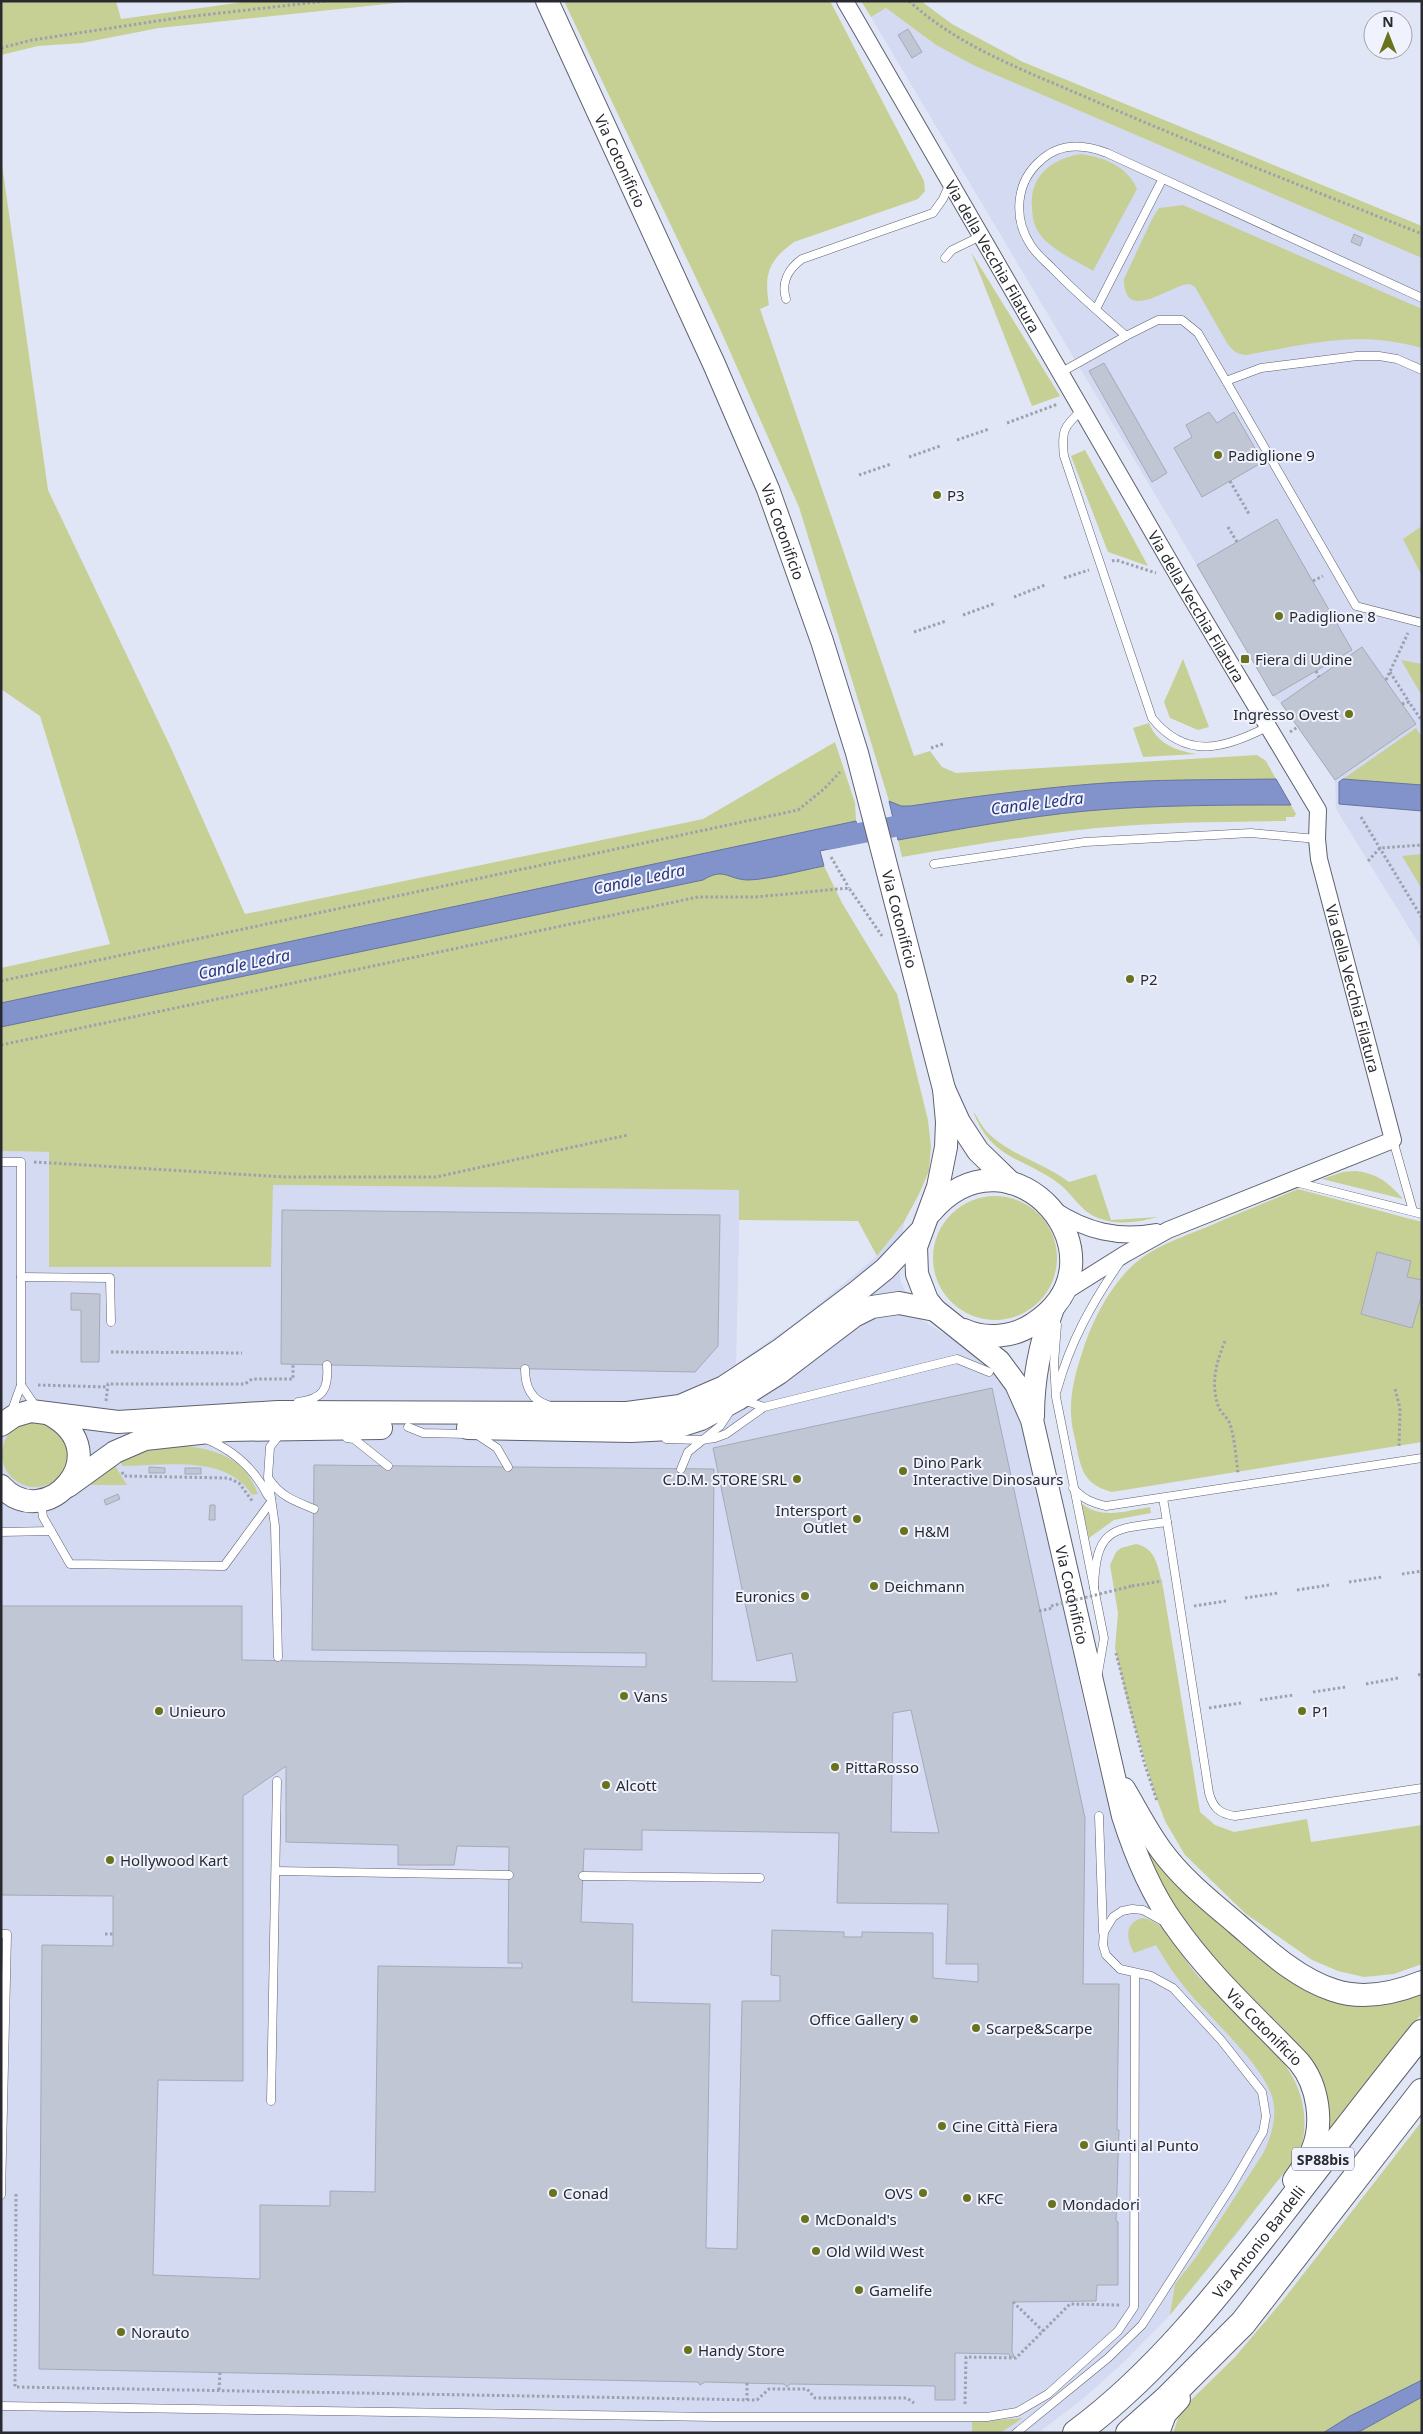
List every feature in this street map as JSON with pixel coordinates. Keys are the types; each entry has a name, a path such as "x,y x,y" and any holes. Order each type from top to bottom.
{"main road":[{"name":"Via Antonio Bardelli","path":"1076,2433 1093,2421 1140,2376 1225,2285 1422,2032"},
{"name":"SP88bis","path":"1129,2433 1167,2399 1243,2323 1422,2092"}],"street":[{"name":"Via Cotonificio","path":"547,1 710,355 768,489 822,641 857,754 944,1089 947,1122 946,1146 938,1187 924,1224 915,1260 917,1274 924,1293 935,1310 999,1361 1016,1384 1032,1420 1094,1693 1114,1770 1123,1816 1138,1860 1172,1923 1194,1951 1303,2067 1311,2082 1318,2118 1312,2151 1295,2179 1237,2258 1225,2285"},
{"name":"Via della Vecchia Filatura","path":"845,1 951,181 1180,581 1318,810 1317,839 1334,917 1393,1140"},
{"name":"Via Cotonificio","path":"944,1089 959,1122 978,1151 1011,1183"},
{"path":"1058,1301 1125,1254 1168,1230 1393,1140"},
{"name":"Via Cotonificio","path":"924,1224 951,1193 965,1186 980,1182 1011,1183 1034,1192 1053,1209 1066,1232 1071,1259 1069,1276 1042,1338 1037,1365 1032,1420"},
{"path":"1053,1209 1071,1221 1099,1232 1142,1235 1168,1230"},
{"path":"3,1422 21,1413 45,1413 118,1422 278,1412 627,1413 680,1406 724,1387 780,1350 885,1269 924,1224"},
{"name":"Via Cotonificio","path":"953,1325 983,1336 1006,1334 1028,1328 1058,1301"},
{"path":"6,1492 40,1500 59,1494 112,1454 130,1444 146,1439 188,1433 289,1429 329,1435 408,1427 632,1431 670,1429 701,1419 738,1399 779,1373 854,1316 872,1307 899,1303 935,1310"},
{"path":"45,1413 62,1421 72,1432 78,1445 79,1459 76,1473 68,1486"},
{"name":"Via Cotonificio","path":"1114,1770 1161,1851 1188,1883 1289,1967 1312,1981 1334,1991 1356,1994 1394,1992 1422,1982"},
{"path":"1158,2433 1165,2414 1235,2341 1243,2323"}],"lane":[{"path":"1126,336 1059,276 1030,244 1024,233 1019,210 1026,176 1043,157 1059,149 1077,145 1107,153 1162,180 1422,298"},
{"path":"1096,309 1162,180"},
{"path":"786,299 785,279 796,264 933,213 943,199 951,181"},
{"path":"945,258 952,250 981,236"},
{"path":"1060,372 1158,320 1182,320 1198,333 1356,606 1418,622"},
{"path":"1226,381 1261,368 1357,356 1397,359 1422,370"},
{"path":"1079,404 1066,424 1062,439 1064,456 1152,718 1162,730 1178,742 1200,746 1236,741 1267,727"},
{"path":"934,864 1085,842 1251,833 1317,839"},
{"path":"1393,1140 1413,1211"},
{"path":"1,1162 21,1162 21,1385 19,1396 3,1422"},
{"path":"1291,1181 1422,1214"},
{"path":"1056,1397 1064,1365 1077,1333 1088,1311 1125,1254"},
{"path":"21,1277 110,1278 111,1322"},
{"path":"1058,1301 1054,1363 1056,1397 1072,1486 1104,1638 1094,1693"},
{"path":"559,1430 572,1436 701,1440 726,1434 764,1407 957,1359 989,1372"},
{"path":"288,1402 307,1401 321,1394 328,1382 327,1365"},
{"path":"525,1369 525,1381 528,1390 542,1403 568,1409 627,1413"},
{"path":"21,1385 45,1413"},
{"path":"681,1469 688,1452 720,1426 738,1399 764,1407"},
{"path":"226,1414 252,1403"},
{"path":"408,1427 423,1433 479,1436 497,1448 508,1467"},
{"path":"278,1657 277,1558 275,1526 268,1477 270,1447 275,1438 289,1429"},
{"path":"188,1433 210,1440 241,1460 254,1474 271,1502"},
{"path":"329,1435 354,1438 388,1466"},
{"path":"1072,1486 1082,1497 1092,1503 1106,1506 1422,1458"},
{"path":"268,1477 280,1493 314,1509"},
{"path":"1163,1498 1209,1793 1216,1810 1225,1815 1235,1816 1422,1788"},
{"path":"40,1500 43,1517 70,1564 224,1566 271,1502"},
{"path":"1094,1588 1095,1562 1103,1540 1126,1528 1167,1522"},
{"path":"1,1532 51,1532"},
{"path":"271,2101 277,1780"},
{"path":"1016,2433 1108,2358 1142,2325 1231,2187 1263,2132 1266,2116 1265,2100 1257,2084 1221,2040 1173,1988 1151,1976 1120,1969 1106,1955 1103,1939 1099,1816"},
{"path":"276,1872 509,1875"},
{"path":"583,1876 760,1878"},
{"path":"1103,1939 1107,1925 1113,1917 1122,1911 1138,1909 1152,1913 1194,1951"},
{"path":"1,1934 6,1934 3,1984 1,2195"},
{"path":"1,2406 715,2417 974,2418 1003,2415 1021,2410 1067,2378 1118,2331 1134,2308 1135,1972"}],"path":[{"path":"1,48 32,40 177,18 326,1"},
{"path":"908,1 949,32 991,56 1141,121 1422,234"},
{"path":"1006,422 1079,404"},
{"path":"957,440 989,429"},
{"path":"909,457 940,446"},
{"path":"859,475 891,464"},
{"path":"1230,481 1249,514"},
{"path":"1228,527 1236,542"},
{"path":"1112,561 1116,560 1180,581"},
{"path":"1064,578 1089,570"},
{"path":"1014,597 1045,585"},
{"path":"963,615 996,603"},
{"path":"914,632 946,621"},
{"path":"1386,680 1418,622"},
{"path":"1316,671 1319,677"},
{"path":"1390,672 1422,721"},
{"path":"1402,704 1409,702"},
{"path":"931,748 943,744"},
{"path":"1,981 798,810 824,789 857,754"},
{"path":"1361,817 1422,918"},
{"path":"1368,861 1380,848 1422,845"},
{"path":"831,856 849,888 886,942"},
{"path":"1,1045 698,898 756,898 849,888"},
{"path":"21,1162 286,1177 436,1177 628,1135"},
{"path":"1225,1341 1217,1360 1214,1394 1220,1411 1229,1421 1240,1486"},
{"path":"111,1352 242,1353"},
{"path":"106,1403 108,1384 245,1384 252,1379 293,1379 293,1364"},
{"path":"30,1385 108,1387"},
{"path":"1395,1389 1400,1408 1399,1446 1401,1461"},
{"path":"120,1468 124,1476 234,1480 244,1488 253,1502"},
{"path":"1402,1574 1422,1571"},
{"path":"1349,1582 1382,1577"},
{"path":"1040,1611 1132,1586 1162,1580 1163,1586"},
{"path":"1132,1586 1138,1588 1143,1584"},
{"path":"1297,1590 1330,1585"},
{"path":"1245,1598 1278,1593"},
{"path":"1194,1606 1226,1601"},
{"path":"1104,1638 1115,1648 1142,1754 1158,1803"},
{"path":"1366,1684 1398,1678"},
{"path":"1313,1692 1346,1686"},
{"path":"1260,1700 1294,1695"},
{"path":"1210,1708 1241,1703"},
{"path":"105,1934 113,1934"},
{"path":"16,2190 15,2387 747,2400 757,2400 768,2389 807,2389 815,2398 907,2398 914,2404 923,2404"},
{"path":"1013,2302 1043,2331"},
{"path":"958,2404 966,2404 966,2357 1016,2358 1070,2304 1127,2305"},
{"path":"219,2390 220,2372"},
{"path":"747,2383 747,2400"}],"shaded area":[{"name":"Fiera di Udine","path":"886,8 936,45 975,66 1422,258 1422,949 1336,809 1335,780 1281,703 1273,696 871,17"},
{"path":"1,1151 49,1152 49,1266 272,1185 740,1190 736,1364 802,1318 877,1256 904,1222 899,1269 901,1282 913,1308 923,1321 973,1351 1000,1373 1024,1427 1092,1740 1107,1799 1153,1910 1174,1944 1199,1977 1216,1989 1282,2062 1293,2077 1303,2110 1304,2127 1302,2142 1295,2157 1237,2234 1170,2315 1125,2361 1084,2398 1038,2433 1,2433"}],"green space":[{"path":"1,1 116,1 121,19 251,1 415,1 159,28 82,43 38,46 1,55"},
{"path":"564,1 830,1 924,181 925,191 918,199 794,242 785,249 773,262 768,276 769,305 760,309 914,756 930,751 942,767 956,773 1257,755 1266,761 1276,779 1115,782 1046,788 910,806 901,806 889,801 799,507 716,320"},
{"path":"861,1 921,1 952,24 1023,62 1422,226 1422,258 975,66 936,45 886,8 871,17"},
{"path":"1081,154 1114,164 1128,175 1137,189 1093,271 1050,245 1039,233 1032,213 1034,186 1045,170 1061,160"},
{"path":"1,157 48,490 171,748 245,914 703,819 835,742 855,803 856,821 1,1003 1,968 110,944 40,716 1,689"},
{"path":"1183,205 1422,309 1422,348 1376,340 1355,339 1313,343 1243,355 1235,352 1227,343 1195,287 1190,284 1182,285 1150,299 1140,301 1132,299 1126,293 1124,279 1152,219 1159,208"},
{"path":"971,252 1060,396 1032,406"},
{"path":"1085,450 1148,566 1108,552 1071,456"},
{"path":"1422,526 1422,576 1403,539"},
{"path":"1183,659 1209,727 1198,730 1170,718 1164,702"},
{"path":"1401,660 1422,664 1422,696"},
{"path":"1149,723 1157,736 1168,745 1182,751 1197,754 1143,757 1133,728"},
{"path":"1416,728 1422,737 1422,785 1343,779"},
{"path":"1291,805 1296,814 1294,817 1286,817 1286,821 1167,823 1097,828 1023,837 902,857 898,840 1015,820 1086,811 1163,806"},
{"path":"1422,854 1422,889 1402,856"},
{"path":"824,866 842,903 897,994 928,1120 931,1146 929,1171 904,1222 877,1256 858,1221 739,1220 739,1190 273,1185 271,1267 49,1267 49,1152 1,1151 1,1027 703,880 715,874 723,873 747,880"},
{"path":"973,1111 986,1131 997,1141 1069,1182 1096,1174 1111,1220 1159,1217 1121,1223 1092,1215 1081,1207 1058,1183 998,1148 980,1127"},
{"path":"1355,1171 1370,1174 1382,1180 1403,1199 1322,1179 1343,1172"},
{"path":"1298,1189 1422,1222 1422,1442 1112,1492 1093,1483 1083,1471 1078,1455 1071,1414 1072,1393 1079,1363 1090,1330 1114,1286 1130,1268 1156,1249"},
{"path":"995,1196 1019,1201 1039,1214 1052,1234 1057,1258 1052,1282 1039,1302 1019,1315 995,1320 971,1315 951,1302 938,1282 933,1258 938,1234 951,1214 971,1201"},
{"path":"35,1421 47,1424 58,1431 65,1442 68,1454 65,1466 58,1477 47,1484 35,1487 23,1484 12,1477 5,1466 2,1454 5,1442 12,1431 23,1424"},
{"path":"181,1445 217,1453 228,1458 245,1471 258,1494 252,1495 241,1482 227,1473 211,1468 175,1464 123,1466 118,1459 128,1452"},
{"path":"112,1461 127,1485 84,1485"},
{"path":"1081,1503 1089,1508 1105,1513 1150,1507 1151,1513 1114,1520 1089,1538"},
{"path":"1136,1544 1148,1550 1156,1560 1163,1587 1200,1812 1215,1825 1234,1832 1307,1819 1311,1842 1422,1825 1422,1964 1394,1974 1364,1977 1338,1971 1312,1960 1246,1914 1185,1855 1165,1821 1155,1794 1128,1704 1115,1648 1118,1613 1110,1565 1116,1552 1121,1548"},
{"path":"1135,1824 1294,1982 1422,1993 1422,2013 1328,2134 1257,2005 1188,1928 1161,1886"},
{"path":"1143,1918 1153,1921 1168,1934 1199,1977 1219,1993 1277,2054 1296,2083 1302,2100 1305,2126 1302,2143 1291,2163 1170,2315 1175,2284 1196,2257 1264,2152 1273,2127 1274,2107 1267,2086 1258,2070 1246,2054 1190,1993 1156,1945 1134,1953 1129,1942 1128,1932 1132,1923"},
{"path":"1422,2121 1422,2380 1350,2416 1323,2433 1173,2433 1179,2416 1187,2404 1235,2357 1284,2299"},
{"path":"1422,2397 1422,2433 1357,2433"},
{"path":"1023,2418 1000,2433 972,2433 972,2422"}],"water":[{"path":"1276,779 1291,805 1163,806 1086,811 1015,820 898,840 889,801 901,806 910,806 1046,788 1115,782"},
{"path":"1343,779 1422,785 1422,811 1339,804 1339,782"},
{"path":"856,821 861,842 820,851 824,866 755,880 716,874 703,880 1,1027 1,1003"},
{"path":"1422,2380 1422,2397 1357,2433 1323,2433 1350,2416"}],"building":[{"path":"908,29 922,52 912,58 898,35"},
{"path":"1354,234 1363,238 1360,246 1351,242"},
{"path":"1104,363 1167,473 1152,482 1089,371"},
{"name":"Padiglione 9","path":"1209,412 1217,423 1234,412 1263,462 1202,497 1174,448 1192,437 1186,425"},
{"name":"Padiglione 8","path":"1277,519 1352,650 1273,696 1197,565"},
{"name":"Ingresso Ovest","path":"1362,647 1416,724 1335,780 1281,703"},
{"path":"282,1210 720,1215 718,1346 695,1372 281,1364"},
{"path":"1377,1252 1411,1261 1407,1277 1422,1280 1422,1294 1412,1328 1361,1314"},
{"path":"71,1293 100,1294 99,1362 81,1362 81,1310 71,1310"},
{"path":"992,1388 1085,1818 1083,1984 1119,1984 1117,2130 1119,2130 1116,2221 1118,2222 1118,2285 1097,2285 1096,2301 1013,2302 1012,2351 1014,2357 1010,2357 1009,2354 955,2353 955,2400 935,2400 935,2386 790,2384 787,2387 784,2384 705,2382 700,2385 698,2382 39,2369 42,1945 113,1946 113,1896 1,1895 1,1606 242,1606 242,1660 646,1667 646,1653 312,1650 314,1465 714,1469 712,1681 797,1682 792,1653 757,1661 713,1448","holes":["911,1710 939,1833 891,1832 893,1713","286,1766 286,1842 398,1845 398,1865 454,1865 457,1846 509,1847 508,1963 522,1963 522,1968 378,1966 375,2192 330,2191 330,2206 260,2205 260,2279 153,2275 158,2080 243,2081 243,1796","642,1830 839,1833 837,1903 948,1904 946,1964 978,1964 978,1982 933,1978 933,1933 862,1932 862,1937 844,1937 844,1932 772,1930 771,1975 780,1976 780,2001 742,2001 737,2249 706,2248 710,2004 632,2002 633,1924 581,1922 584,1849 642,1850"]},
{"path":"149,1467 165,1468 165,1473 149,1473"},
{"path":"185,1468 201,1468 201,1474 185,1474"},
{"path":"118,1494 120,1499 106,1505 104,1500"},
{"path":"210,1505 215,1505 215,1520 209,1520"}],"waterway":[{"name":"Canale Ledra","path":"830,839 923,821"}],"place":[{"name":"Padiglione 9","path":"1218,455"},
{"name":"P3","path":"937,495"},
{"name":"Padiglione 8","path":"1279,616"},
{"name":"Fiera di Udine","path":"1245,659"},
{"name":"Ingresso Ovest","path":"1349,714"},
{"name":"P2","path":"1130,979"},
{"name":"Dino Park Interactive Dinosaurs","path":"903,1471"},
{"name":"C.D.M. STORE SRL","path":"797,1479"},
{"name":"Intersport Outlet","path":"857,1519"},
{"name":"H&M","path":"904,1531"},
{"name":"Deichmann","path":"874,1586"},
{"name":"Euronics","path":"805,1596"},
{"name":"Vans","path":"624,1696"},
{"name":"Unieuro","path":"159,1711"},
{"name":"P1","path":"1302,1711"},
{"name":"PittaRosso","path":"835,1767"},
{"name":"Alcott","path":"606,1785"},
{"name":"Hollywood Kart","path":"110,1860"},
{"name":"Office Gallery","path":"914,2019"},
{"name":"Scarpe&Scarpe","path":"976,2028"},
{"name":"Cine Città Fiera","path":"942,2126"},
{"name":"Giunti al Punto","path":"1084,2145"},
{"name":"Conad","path":"553,2193"},
{"name":"OVS","path":"923,2193"},
{"name":"KFC","path":"967,2198"},
{"name":"Mondadori","path":"1052,2204"},
{"name":"McDonald's","path":"805,2219"},
{"name":"Old Wild West","path":"816,2251"},
{"name":"Gamelife","path":"859,2290"},
{"name":"Norauto","path":"121,2332"},
{"name":"Handy Store","path":"688,2350"}]}
